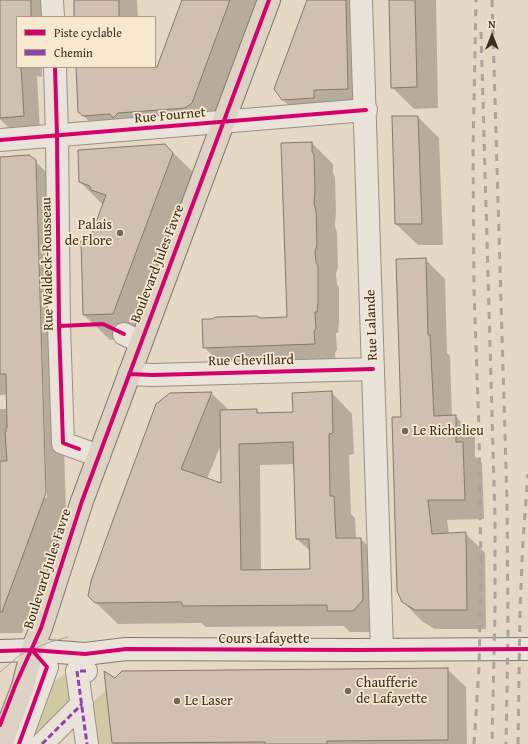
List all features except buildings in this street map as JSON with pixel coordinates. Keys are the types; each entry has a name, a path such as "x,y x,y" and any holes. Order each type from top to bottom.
{"main road":[{"name":"Boulevard Jules Favre","path":"1,744 23,686 32,650 41,628 82,501 129,374 132,338 222,122 269,0"}],"street":[{"path":"52,0 53,16"},
{"name":"Rue Lalande","path":"361,0 366,110 382,650"},
{"name":"Rue Waldeck-Rousseau","path":"55,68 59,326 63,444 99,456"},
{"name":"Rue Fournet","path":"0,140 366,110"},
{"name":"Rue Chevillard","path":"129,374 152,375 374,369"},
{"name":"Cours Lafayette","path":"1,652 32,650 85,654 126,649 528,649"},
{"path":"19,744 47,667 32,650"},
{"path":"86,671 77,671 87,744"},
{"path":"42,744 82,704"}],"shaded area":[{"path":"68,672 72,706 34,744 30,744 51,684"},
{"path":"106,690 112,744 97,744 92,703"}],"tram line":[{"path":"0,672 20,655 47,643 68,637"}],"railway":[{"path":"474,744 479,668 481,573 479,431 474,290 473,152 476,0"},
{"path":"492,0 507,501 508,632 506,744"},
{"path":"481,32 495,518 495,610 492,744"},
{"path":"518,744 520,610 528,474"}],"marked path":[{"path":"86,671 77,671 87,744"},
{"path":"42,744 82,704"}],"cycle path":[{"path":"0,725 15,686 41,628 82,501 269,0"},
{"path":"55,68 59,326 63,443 79,449"},
{"path":"0,140 366,110"},
{"path":"59,326 103,324 124,334"},
{"path":"129,374 152,375 373,369"},
{"path":"0,651 32,650 85,654 126,649 528,649"},
{"path":"19,744 47,667 32,650"}],"place":[{"name":"Palais de Flore","path":"120,233"},
{"name":"Le Richelieu","path":"405,431"},
{"name":"Chaufferie de Lafayette","path":"348,691"},
{"name":"Le Laser","path":"177,701"}]}
